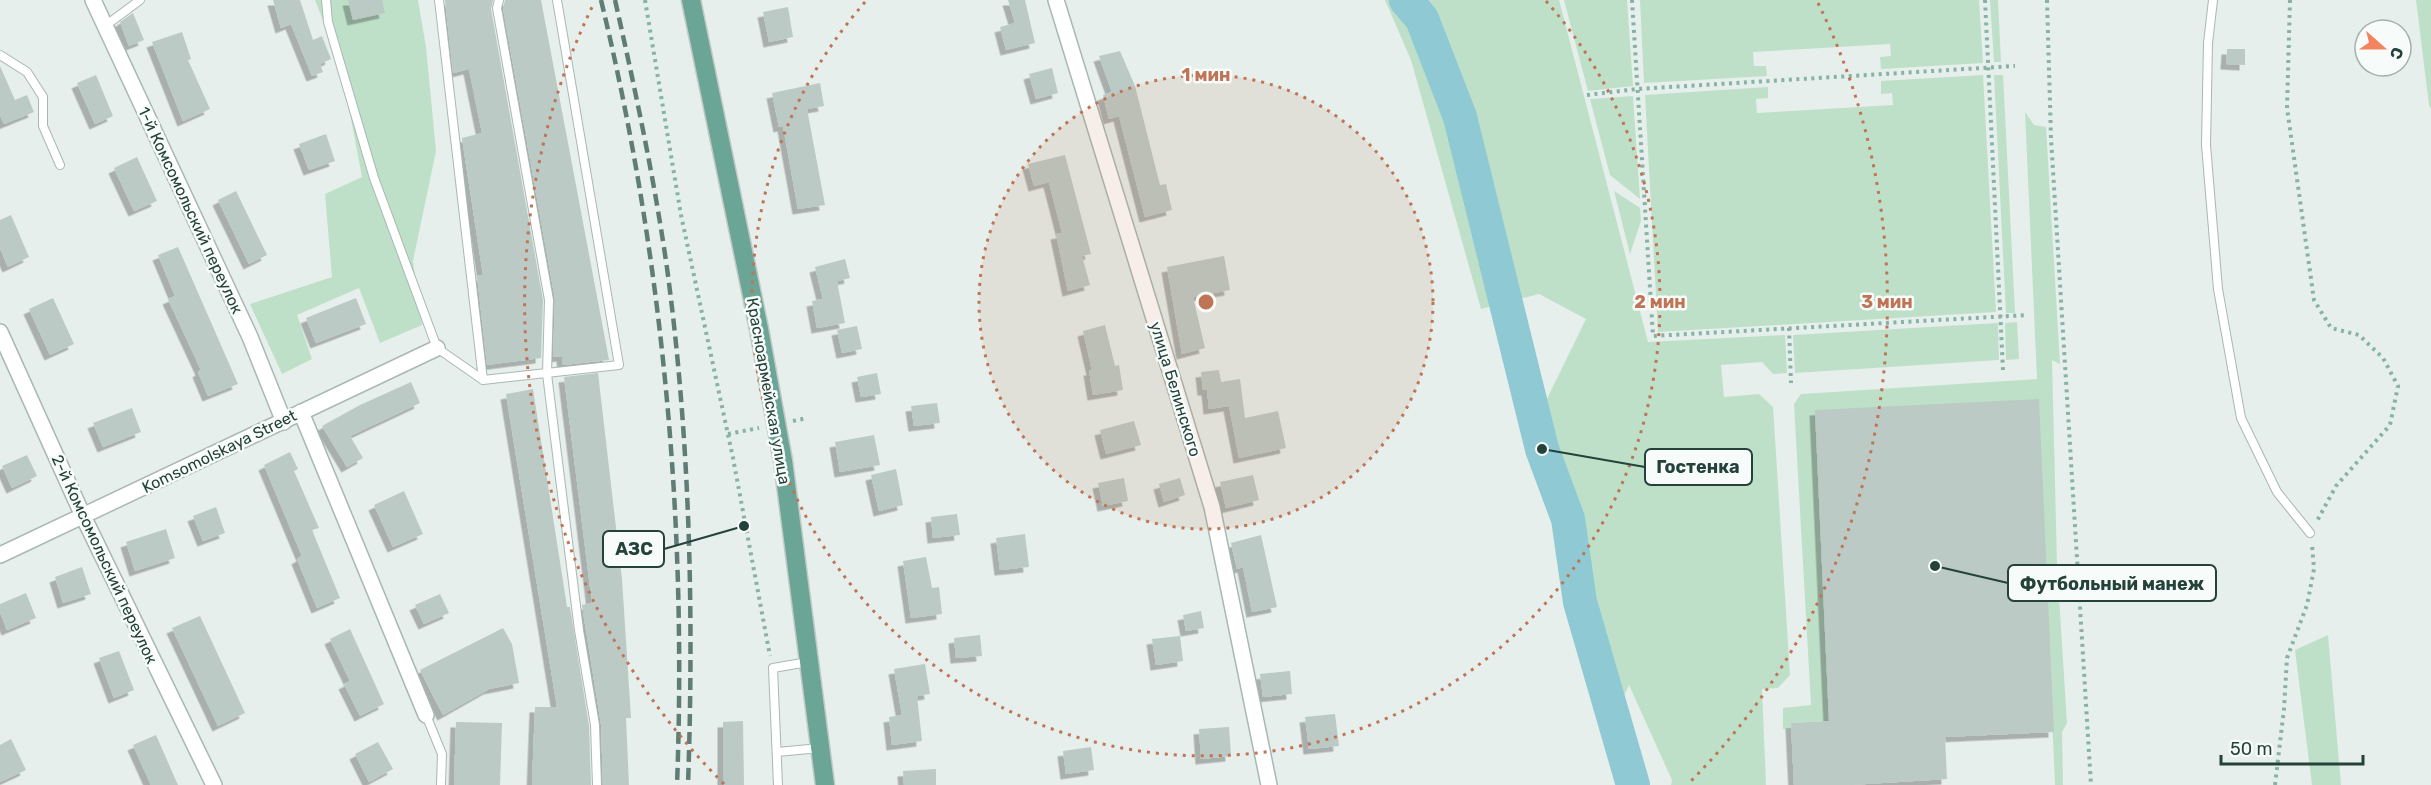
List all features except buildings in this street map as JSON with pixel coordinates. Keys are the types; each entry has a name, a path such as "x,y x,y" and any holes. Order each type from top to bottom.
{"main road":[{"name":"Красноармейская улица","path":"691,0 761,340 783,461 825,785"}],"street":[{"name":"1-й Комсомольский переулок","path":"93,0 250,337 284,422"},
{"name":"улица Белинского","path":"1056,0 1212,507 1269,785"},
{"name":"2-й Комсомольский переулок","path":"0,332 83,516 214,785"},
{"name":"Komsomolskaya Street","path":"0,555 437,348"},
{"path":"301,412 426,715"}],"lane":[{"path":"105,26 140,0"},
{"path":"326,0 328,22 374,178 437,348 483,380 619,365 557,0"},
{"path":"439,0 483,380"},
{"path":"499,0 497,8 549,300 547,374 579,630 595,725 597,785"},
{"path":"2213,0 2208,43 2206,145 2218,289 2241,418 2277,492 2310,533"},
{"path":"0,55 27,72 43,98 43,126 60,165"},
{"path":"778,785 773,668 809,662"},
{"path":"426,715 442,754 441,785"},
{"path":"777,752 821,748"}],"path":[{"path":"645,0 681,215 733,458 773,668"},
{"path":"1632,0 1653,336 2028,315"},
{"path":"1985,0 2003,370"},
{"path":"2047,0 2051,138 2091,785"},
{"path":"2275,785 2284,709 2287,658 2307,605 2314,569 2310,533 2336,486 2390,425 2398,386 2383,358 2359,335 2331,328 2314,300 2287,108 2290,0"},
{"path":"1587,95 1637,89 2015,66"},
{"path":"1789,328 1791,382"}],"green space":[{"path":"315,0 418,0 426,47 436,151 413,261 422,325 380,343 359,288 297,315 312,359 282,374 250,304 332,277 325,194 362,177 341,66"},
{"path":"1385,0 1559,0 1648,342 1785,335 1787,373 1773,374 1762,362 1721,365 1724,397 1759,394 1773,407 1790,675 1778,688 1762,689 1766,785 1671,785 1672,780 1629,685 1616,713 1543,407 1586,319 1539,294 1481,309 1411,60"},
{"path":"1564,0 1627,0 1633,86 1588,91"},
{"path":"1640,0 1979,0 1983,63 1881,69 1880,57 1891,56 1890,44 1753,52 1754,66 1766,66 1767,76 1644,83"},
{"path":"1990,0 1998,0 2001,62 1994,62"},
{"path":"2416,0 2431,0 2431,109 2429,105"},
{"path":"1983,75 1996,312 1658,332 1645,95 1768,87 1768,98 1756,99 1757,113 1893,105 1892,93 1881,94 1881,81"},
{"path":"1994,75 2003,75 2015,313 2006,313"},
{"path":"1633,96 1640,199 1610,175 1590,99"},
{"path":"2025,112 2034,125 2046,127 2060,364 2052,360 2057,565 2067,723 2062,732 2063,785 2055,785 2038,400 1829,721 1791,723 1791,729 1783,729 1783,708 1811,705 1794,404 1801,394 2037,379"},
{"path":"1614,191 1640,208 1641,221 1630,254"},
{"path":"2017,322 2019,359 2006,360 2005,323"},
{"path":"1998,323 1999,360 1795,373 1793,335"},
{"path":"2328,635 2341,785 2312,785 2295,650"}],"waterway":[{"path":"1406,0 1422,19 1460,117 1542,449 1568,519 1580,602 1633,785"}],"railway":[{"path":"601,0 640,194 655,292 666,390 674,489 678,587 677,785"},
{"path":"615,0 644,133 662,234 681,396 690,591 688,785"}],"place":[{"name":"Гостенка","path":"1542,449"},
{"name":"АЗС","path":"744,526"},
{"name":"Футбольный манеж","path":"1935,566"}]}
